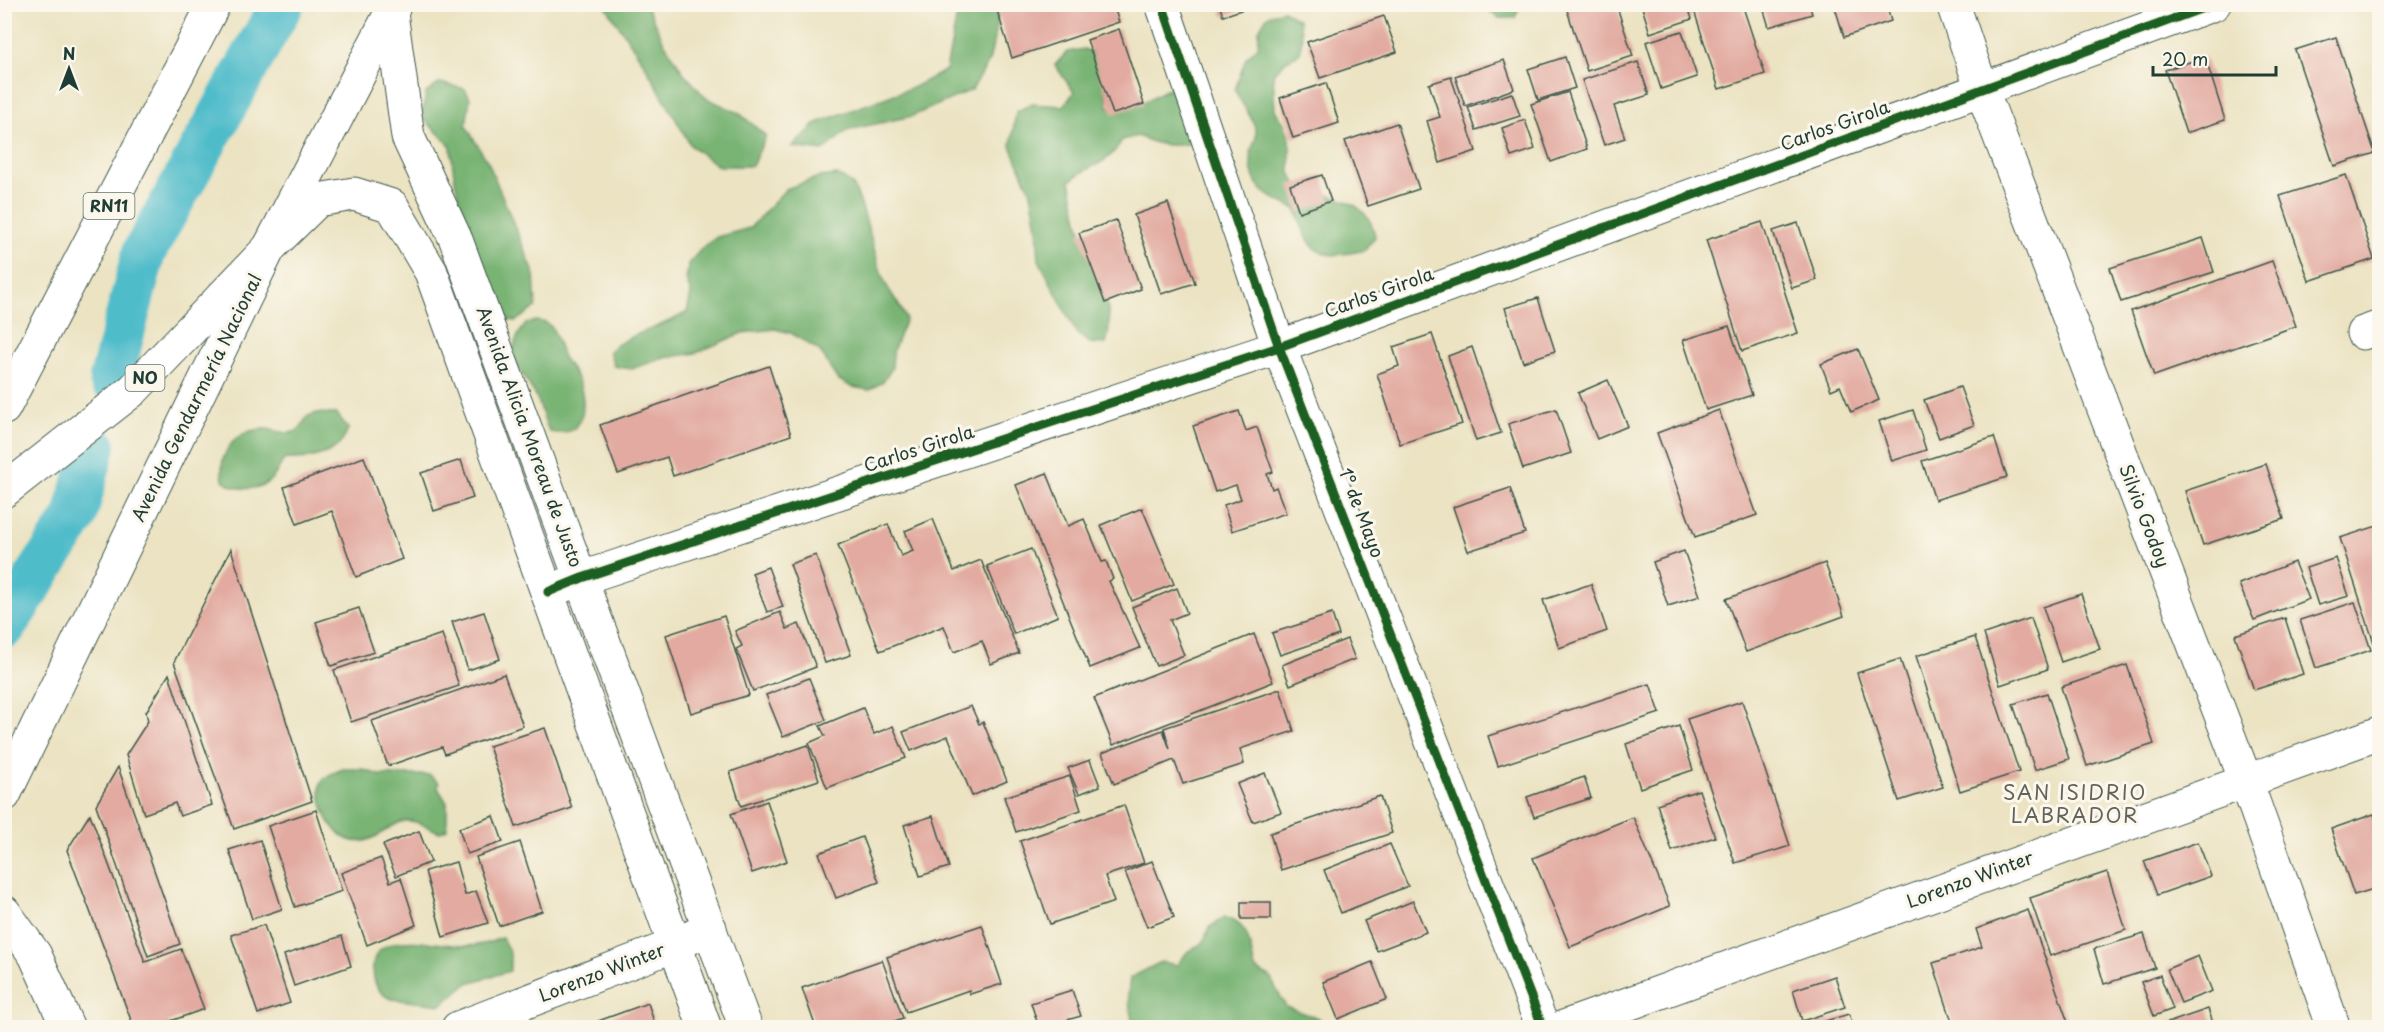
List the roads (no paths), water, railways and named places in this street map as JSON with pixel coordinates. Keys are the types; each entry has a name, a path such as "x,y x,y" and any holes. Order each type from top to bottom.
{"main road":[{"name":"RN11","path":"4,408 214,4"},
{"name":"1° de Mayo","path":"1161,4 1279,347 1543,1028"},
{"name":"Silvio Godoy","path":"1953,4 1982,90 2246,782 2334,1028"},
{"name":"Carlos Girola","path":"548,592 582,578 1279,347 2214,4"},
{"name":"Avenida Gendarmería Nacional","path":"4,795 270,248 393,9"},
{"name":"Avenida Alicia Moreau de Justo","path":"393,9 408,137 456,240 746,1028"},
{"name":"Avenida Alicia Moreau de Justo","path":"270,248 318,200 354,194 392,206 431,272 705,1028"},
{"name":"NO","path":"4,491 133,390 270,248"},
{"name":"Lorenzo Winter","path":"1561,1028 2379,733"},
{"path":"4,912 35,955 68,1028"},
{"name":"Lorenzo Winter","path":"458,1028 675,945 710,928"}],"waterway":[{"path":"111,379 144,252 282,4"},
{"path":"4,627 75,517 94,446"}],"district":[{"name":"SAN ISIDRIO LABRADOR","path":"2075,804"}]}
